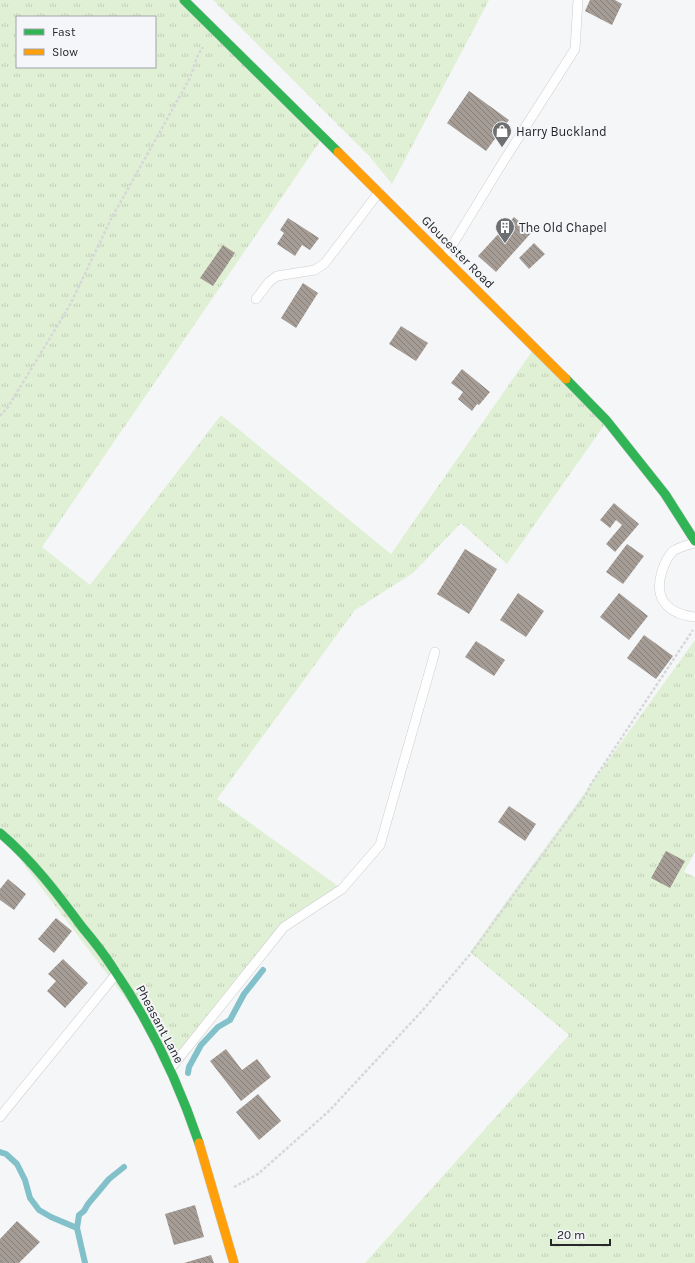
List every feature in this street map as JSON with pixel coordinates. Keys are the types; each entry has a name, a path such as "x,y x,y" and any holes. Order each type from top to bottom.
{"main road":[{"name":"Gloucester Road","path":"184,0 535,347 607,421 665,494 695,542"},
{"name":"Pheasant Lane","path":"0,833 41,872 117,973 154,1036 170,1069 204,1157 234,1263"}],"lane":[{"path":"445,258 499,168 575,49 578,0"},
{"path":"256,300 268,282 277,276 315,270 325,263 379,192"},
{"path":"695,542 673,552 665,564 659,585 660,593 668,608 677,613 695,617"},
{"path":"170,1069 284,927 342,889 380,845 435,652"},
{"path":"0,1117 117,973"}],"path":[{"path":"0,416 8,407 70,305 111,219 190,78 197,57 214,30"},
{"path":"216,1197 258,1174 323,1116 422,1011 473,951 586,795 590,784 695,627"}],"green space":[{"path":"0,0 184,0 323,137 42,547 90,585 221,415 391,554 535,347 607,421 507,564 461,523 413,573 355,610 217,799 342,889 284,927 170,1069 154,1036 0,833"},
{"path":"213,0 489,0 392,184 370,157"},
{"path":"695,640 695,852 684,872 695,877 695,1263 365,1263 569,1035 470,952"}],"building":[{"path":"590,0 615,0 622,4 612,25 585,11"},
{"path":"469,91 509,120 486,151 447,123"},
{"name":"The Old Chapel","path":"514,217 532,232 496,272 478,256"},
{"path":"288,218 319,238 310,250 302,245 295,256 277,244 284,233 280,230"},
{"path":"534,243 545,254 529,269 519,258"},
{"path":"223,245 235,253 213,286 200,278"},
{"path":"303,283 318,293 296,328 281,318"},
{"path":"401,326 428,343 416,361 389,344"},
{"path":"462,369 490,392 472,411 458,399 463,392 451,383"},
{"path":"614,503 639,524 615,552 606,544 622,525 616,520 610,528 600,520"},
{"path":"627,544 644,556 623,584 606,572"},
{"path":"465,549 497,569 469,614 437,594"},
{"path":"518,593 544,611 526,637 500,620"},
{"path":"619,593 648,616 629,640 600,617"},
{"path":"644,635 673,656 656,679 627,658"},
{"path":"476,641 505,660 494,676 465,657"},
{"path":"509,806 536,824 525,841 498,822"},
{"path":"666,851 685,861 670,888 651,878"},
{"path":"8,879 26,894 14,910 0,900 0,889"},
{"path":"56,918 72,931 54,953 38,939"},
{"path":"63,959 88,983 65,1008 47,991 56,981 48,974"},
{"path":"226,1049 242,1070 257,1059 271,1077 241,1101 210,1061"},
{"path":"258,1094 281,1121 259,1140 236,1112"},
{"path":"195,1205 204,1237 174,1245 165,1214"},
{"path":"17,1221 40,1242 19,1263 0,1263 0,1239"},
{"path":"211,1255 214,1263 184,1263"}],"waterway":[{"path":"188,1073 189,1067 201,1045 218,1027 230,1020 244,994 263,970"},
{"path":"0,1152 6,1154 17,1164 25,1180 30,1198 39,1210 77,1228 85,1263"},
{"path":"77,1228 79,1215 84,1211 109,1179 124,1167"}],"traffic: fast":[{"path":"184,0 338,152"},
{"path":"566,379 607,421 665,494 695,541"},
{"path":"0,833 23,854 54,889 110,963 139,1009 162,1052 182,1097 199,1143"}],"traffic: slow":[{"path":"338,152 566,379"},
{"path":"199,1143 234,1263"}],"place":[{"name":"Harry Buckland","path":"502,148"},
{"name":"The Old Chapel","path":"505,244"}]}
